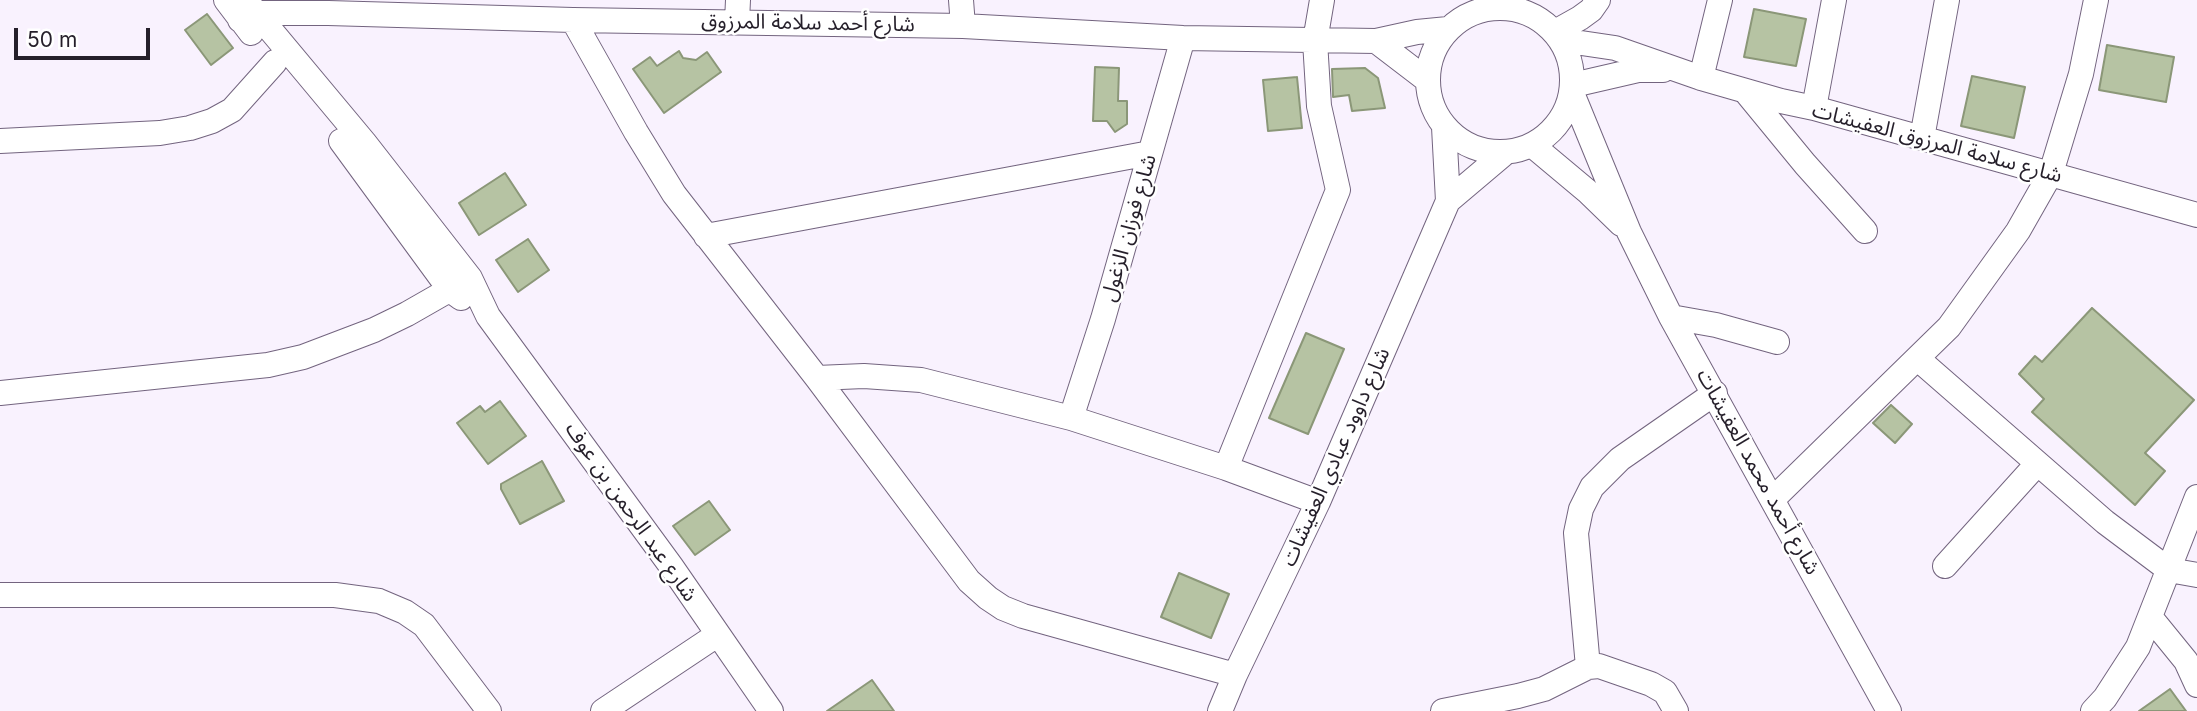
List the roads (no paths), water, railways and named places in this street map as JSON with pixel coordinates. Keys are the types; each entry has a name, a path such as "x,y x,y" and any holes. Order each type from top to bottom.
{"street":[{"path":"961,0 963,26"},
{"path":"1226,468 1338,190 1319,106 1315,41 1322,0"},
{"path":"1558,36 1591,10 1598,0"},
{"path":"1701,78 1720,0"},
{"path":"1814,108 1834,0"},
{"path":"1922,138 1947,0"},
{"path":"1773,499 1949,327 1983,284 2018,231 2051,173 2081,74 2096,0"},
{"path":"1515,4 1558,36 1568,54 1572,89 1568,106 1553,129 1531,145 1506,152 1477,149 1444,127 1434,110 1427,80 1435,47 1448,29 1475,12 1515,4"},
{"name":"شارع أحمد سلامة المرزوق","path":"242,8 573,20 738,11 1184,38 1315,41 1376,41 1448,29"},
{"name":"شارع عبد الرحمن بن عوف","path":"242,8 275,62 488,316 671,566 771,711"},
{"name":"شارع عبد الرحمن بن عوف","path":"242,8 364,142 460,284"},
{"path":"573,20 635,132 674,194 817,378 969,581 988,598 1023,616 1235,675"},
{"name":"شارع سلامة المرزوق العفيشات","path":"1558,36 1615,48 1745,91 2197,215"},
{"name":"شارع فوزان الزغول","path":"1070,418 1103,319 1184,38"},
{"path":"1376,41 1427,80"},
{"path":"0,141 160,133 190,128 212,121 232,110 275,62"},
{"name":"شارع سلامة المرزوق العفيشات","path":"1572,89 1638,70 1678,71"},
{"name":"شارع أحمد محمد العفيشات","path":"1572,89 1629,232 1671,317 1889,711"},
{"path":"1745,91 1865,231"},
{"name":"شارع داوود عبادي العفيشات","path":"1444,127 1448,201"},
{"name":"شارع أحمد محمد العفيشات","path":"1531,145 1587,191 1629,232"},
{"name":"شارع داوود عبادي العفيشات","path":"1220,711 1318,502 1448,201 1506,152"},
{"path":"706,236 1150,153"},
{"path":"0,394 268,365 303,357 374,330 460,284"},
{"path":"1671,317 1716,325 1777,342"},
{"path":"1917,359 2105,522 2169,570 2197,575"},
{"path":"817,378 864,376 921,380 1070,418 1226,468 1318,502"},
{"path":"1588,667 1576,533 1581,509 1592,487 1620,459 1715,393"},
{"path":"1945,565 2037,464"},
{"path":"2094,711 2134,655 2197,497"},
{"path":"0,595 335,595 379,601 405,612 424,625 489,711"},
{"path":"2151,618 2186,661 2197,685"},
{"path":"603,711 717,635"},
{"path":"1443,711 1544,689 1588,667 1599,666 1651,684 1665,692 1676,711"}]}
